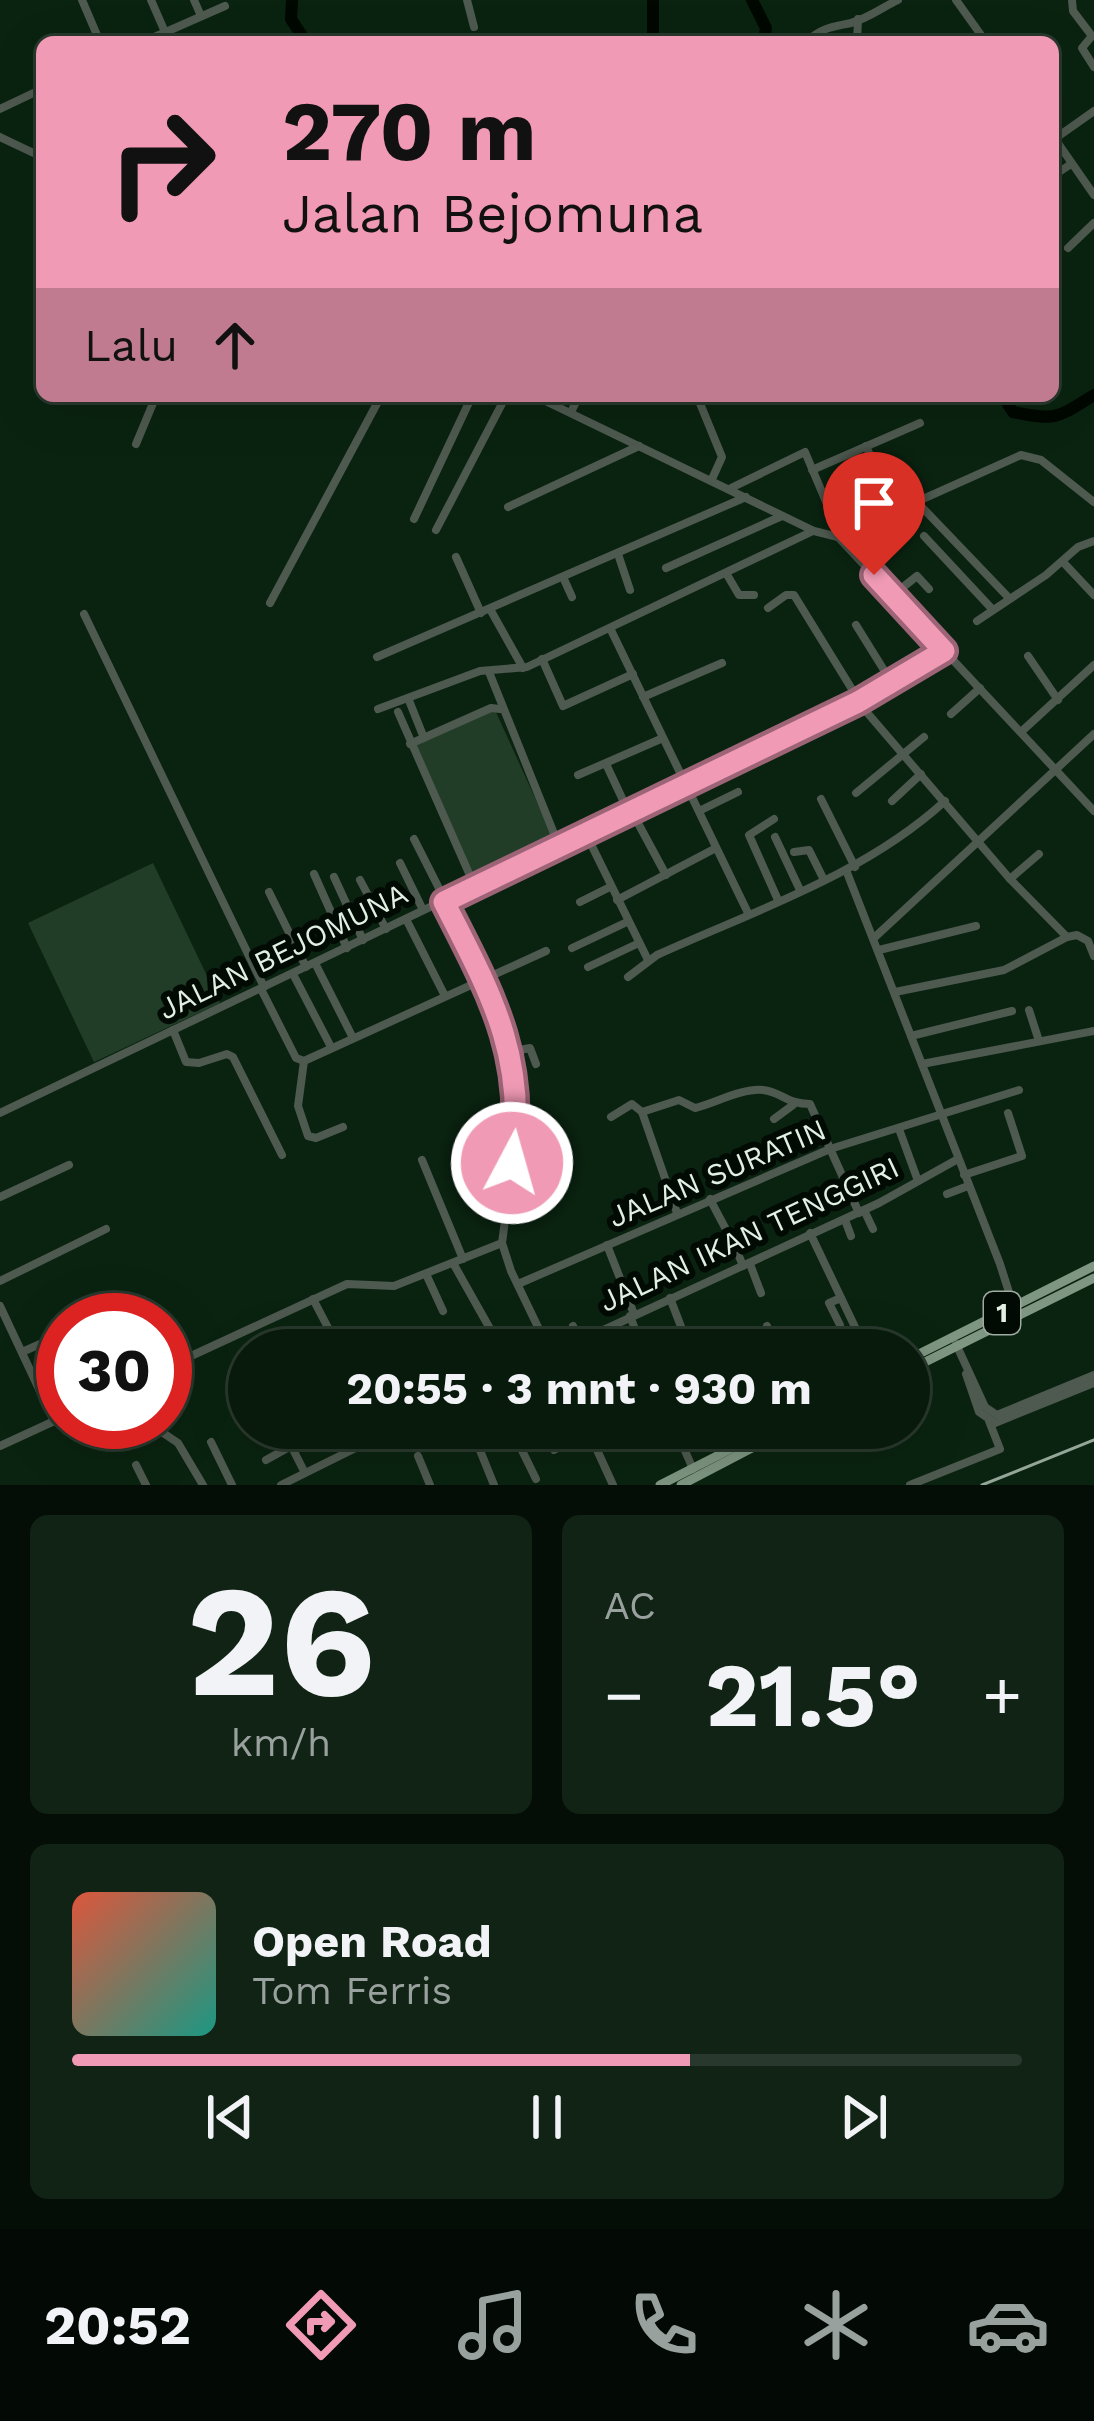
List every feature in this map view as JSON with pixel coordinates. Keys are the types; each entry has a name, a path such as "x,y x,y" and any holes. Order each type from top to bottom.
{"main road":[{"name":"1","path":"930,1357 1094,1266"},
{"name":"1","path":"1015,1312 1094,1278"},
{"name":"1","path":"930,1351 956,1342"},
{"path":"681,1485 750,1449"},
{"path":"660,1485 728,1450"}],"street":[{"path":"82,0 97,36"},
{"path":"151,0 160,36"},
{"path":"194,0 201,16"},
{"path":"467,0 474,27"},
{"path":"815,36 835,23 846,24 898,0"},
{"path":"971,0 959,3 982,36"},
{"path":"1072,0 1073,11 1092,36 1082,48 1094,67"},
{"path":"162,36 225,6"},
{"path":"857,36 858,19"},
{"path":"1,106 36,91"},
{"path":"1059,135 1092,116"},
{"path":"0,137 36,155"},
{"path":"1059,146 1094,195"},
{"path":"1059,172 1071,164"},
{"path":"1068,248 1094,223"},
{"path":"136,444 154,402"},
{"path":"270,602 378,402"},
{"path":"414,519 469,402"},
{"path":"436,530 503,402"},
{"path":"549,402 814,531 839,537 1021,454 1040,460 1094,502"},
{"path":"571,412 577,402"},
{"path":"699,402 722,457 712,478"},
{"path":"812,470 920,423"},
{"path":"508,507 640,445"},
{"path":"866,446 895,512"},
{"path":"731,488 802,452 808,455 839,537 1094,811"},
{"path":"377,657 747,497"},
{"path":"917,502 1009,598"},
{"path":"666,568 783,516"},
{"path":"378,710 480,671 523,668 814,531"},
{"path":"925,536 993,610"},
{"path":"976,621 1094,541"},
{"path":"618,554 630,590"},
{"path":"456,557 523,668"},
{"path":"1063,562 1094,595"},
{"path":"726,573 740,595 754,596"},
{"path":"893,596 917,576 929,589"},
{"path":"563,577 572,597"},
{"path":"768,608 794,595 858,700 1010,879 1067,938"},
{"path":"84,614 296,1058 304,1061 546,951"},
{"path":"856,625 892,682"},
{"path":"610,628 748,913"},
{"name":"JALAN BEJOMUNA","path":"0,1113 631,813 858,700 944,651"},
{"path":"1028,656 1058,700"},
{"path":"542,659 563,706 633,674"},
{"path":"644,697 722,663"},
{"path":"1021,732 1094,665"},
{"path":"489,672 559,846"},
{"path":"951,714 980,688"},
{"path":"408,698 424,738"},
{"path":"410,744 491,708 502,709"},
{"path":"398,712 475,887"},
{"path":"874,937 1094,734"},
{"path":"856,794 924,737"},
{"path":"578,776 663,738"},
{"path":"606,764 665,875"},
{"path":"892,801 921,774"},
{"path":"699,811 738,792"},
{"path":"821,799 1015,1312"},
{"path":"628,977 648,960 850,868 910,833 945,801"},
{"path":"774,819 749,835 778,900"},
{"path":"586,834 648,960"},
{"path":"775,837 800,890"},
{"path":"414,839 485,979 510,1052 518,1122 502,1243 539,1329"},
{"path":"617,900 716,848"},
{"path":"794,852 809,850 824,880"},
{"path":"1010,879 1039,854"},
{"path":"400,863 423,910"},
{"path":"314,874 347,948"},
{"path":"334,877 363,940"},
{"path":"360,880 386,929"},
{"path":"580,902 610,887"},
{"path":"269,892 352,1036"},
{"path":"406,919 445,996"},
{"path":"572,948 628,922"},
{"path":"879,950 976,926"},
{"path":"895,992 1004,970 1067,938 1083,937 1094,956"},
{"path":"588,967 639,943"},
{"path":"292,974 331,1048"},
{"path":"1030,1010 1040,1041"},
{"path":"911,1036 1012,1011"},
{"path":"172,1030 190,1064 222,1054 233,1058 282,1155"},
{"path":"922,1064 1094,1030"},
{"path":"510,1052 530,1048 536,1064"},
{"path":"304,1061 298,1106 308,1136 316,1138 343,1127"},
{"path":"642,1112 680,1100 695,1108 759,1090 793,1105 813,1106 830,1150 873,1229"},
{"name":"JALAN SURATIN","path":"518,1284 830,1150 1019,1090"},
{"path":"611,1117 632,1104 642,1112 677,1213"},
{"path":"774,1119 793,1105"},
{"path":"964,1175 1022,1156 1008,1113"},
{"path":"899,1129 918,1181"},
{"path":"466,1144 487,1198 505,1205"},
{"name":"JALAN IKAN TENGGIRI","path":"603,1329 845,1220 958,1159"},
{"path":"422,1160 458,1261 492,1329"},
{"path":"0,1197 69,1165"},
{"path":"947,1194 968,1186"},
{"path":"710,1198 761,1293"},
{"path":"845,1220 851,1236"},
{"path":"0,1281 106,1229"},
{"path":"810,1233 856,1329"},
{"path":"192,1355 347,1284 394,1286 502,1243"},
{"path":"607,1245 636,1329"},
{"path":"426,1274 443,1311"},
{"path":"670,1298 682,1329"},
{"path":"840,1325 830,1303 841,1298"},
{"path":"313,1299 329,1329"},
{"path":"0,1306 36,1377"},
{"path":"910,1485 1000,1449 988,1420 979,1412 956,1342"},
{"path":"22,1352 36,1346"},
{"path":"964,1364 985,1407 997,1415 1094,1379"},
{"path":"988,1420 1002,1423 1094,1379"},
{"path":"0,1446 36,1430"},
{"path":"211,1442 232,1485"},
{"path":"182,1449 203,1485"},
{"path":"266,1460 285,1449"},
{"path":"292,1449 305,1473"},
{"path":"281,1485 354,1449"},
{"path":"479,1449 494,1485"},
{"path":"521,1449 536,1479"},
{"path":"597,1449 613,1485"},
{"path":"684,1449 693,1468"},
{"path":"418,1456 430,1485"},
{"path":"136,1465 146,1485"}],"green space":[{"path":"495,710 556,844 475,881 415,746"},
{"path":"153,863 220,1003 94,1062 28,923"}],"waterway":[{"path":"292,0 291,19 302,36"},
{"path":"653,0 653,36"},
{"path":"752,0 766,28 765,36"},
{"path":"1007,402 1013,412 1048,417 1094,395"}],"railway":[{"path":"982,1485 1094,1440"}],"route":[{"path":"512,1163 518,1103 506,1032 485,979 444,902 858,702 944,651 874,575"}]}
